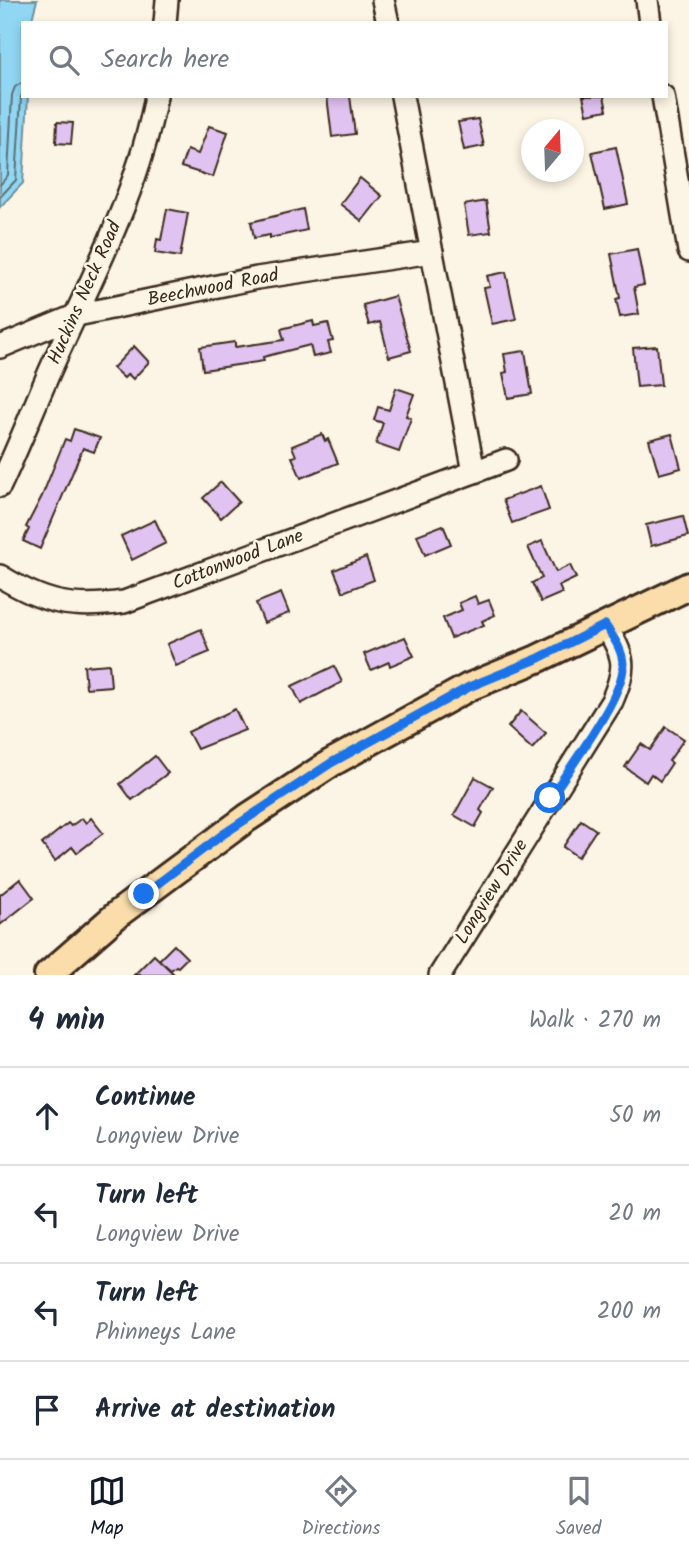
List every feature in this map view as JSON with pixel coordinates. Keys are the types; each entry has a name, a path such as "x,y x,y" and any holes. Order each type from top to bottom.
{"main road":[{"path":"48,975 119,913 189,860 331,763 469,687 537,659 689,586"}],"street":[{"path":"165,21 167,0"},
{"path":"383,0 388,21"},
{"path":"647,0 650,21"},
{"name":"Huckins Neck Road","path":"0,486 124,205 140,160 156,98"},
{"path":"402,98 474,471"},
{"path":"663,98 689,251"},
{"name":"Beechwood Road","path":"0,347 76,315 257,278 432,251"},
{"name":"Cottonwood Lane","path":"0,576 34,595 69,605 85,607 124,602 506,460"},
{"name":"Longview Drive","path":"440,975 612,701 624,667 619,647 605,625"}],"water":[{"path":"0,0 37,0 32,21 21,21 21,98 28,98 23,183 0,207"}],"building":[{"path":"327,98 350,98 355,134 332,137"},
{"path":"583,98 604,98 607,110 587,114"},
{"path":"478,119 484,146 464,150 458,122"},
{"path":"57,122 73,123 71,144 56,143"},
{"path":"209,126 228,132 213,177 181,167 187,150 198,154"},
{"path":"616,147 628,204 605,209 592,152"},
{"path":"360,178 382,196 362,221 340,204"},
{"path":"486,201 491,232 469,235 464,205"},
{"path":"167,209 188,213 180,257 155,253 157,239 161,240"},
{"path":"303,209 307,230 270,238 270,235 254,238 251,222"},
{"path":"637,249 644,285 634,287 639,314 620,317 616,299 620,298 611,254"},
{"path":"506,272 516,319 492,324 484,288 490,287 487,276"},
{"path":"395,296 411,351 389,357 380,322 369,325 363,305"},
{"path":"313,321 314,326 328,323 333,341 328,342 331,353 313,357 310,345 263,357 264,361 203,370 200,347 235,342 235,347 284,340 281,329"},
{"path":"134,346 149,362 133,379 128,374 124,378 113,368"},
{"path":"657,346 661,385 637,387 633,348"},
{"path":"525,351 532,394 508,398 503,373 507,372 504,354"},
{"path":"396,388 414,394 406,416 411,418 399,452 376,444 383,423 374,420 378,407 389,410"},
{"path":"74,429 100,438 94,452 83,448 40,549 23,541 29,529 26,527 65,439 70,441"},
{"path":"322,434 325,441 328,439 338,463 301,478 292,457 296,456 292,446"},
{"path":"672,434 681,468 659,474 649,440"},
{"path":"221,482 239,502 221,518 203,498"},
{"path":"541,486 549,510 512,523 503,500"},
{"path":"683,516 688,536 651,546 646,525"},
{"path":"155,520 166,543 132,560 121,536"},
{"path":"443,525 451,544 425,555 417,535"},
{"path":"542,541 556,572 570,565 576,578 559,586 562,593 541,602 532,583 542,578 528,547"},
{"path":"366,557 374,580 343,592 334,570"},
{"path":"281,593 289,613 264,623 256,603"},
{"path":"475,596 478,604 489,600 495,615 482,621 484,625 451,638 443,618 462,610 459,603"},
{"path":"201,629 210,652 176,666 167,644"},
{"path":"405,637 414,656 371,670 364,654"},
{"path":"109,664 111,686 86,688 84,666"},
{"path":"334,666 342,682 301,704 292,686"},
{"path":"235,709 245,730 197,749 188,732"},
{"path":"521,711 546,733 532,749 508,727"},
{"path":"666,727 684,739 669,761 672,763 660,781 651,774 646,782 625,767 641,744 650,750"},
{"path":"155,756 168,773 132,800 120,784"},
{"path":"475,777 493,787 480,810 483,813 475,827 454,815"},
{"path":"82,818 86,823 91,818 103,833 77,853 72,847 55,861 42,844 68,823 71,826"},
{"path":"581,820 596,830 578,857 563,847"},
{"path":"20,879 34,898 0,925 0,895"},
{"path":"174,945 187,958 171,970 159,960"},
{"path":"154,955 175,975 134,975"}],"route":[{"path":"144,894 222,835 331,763 469,687 537,659 605,625 622,656 624,667 621,679 612,701 550,798"}]}
